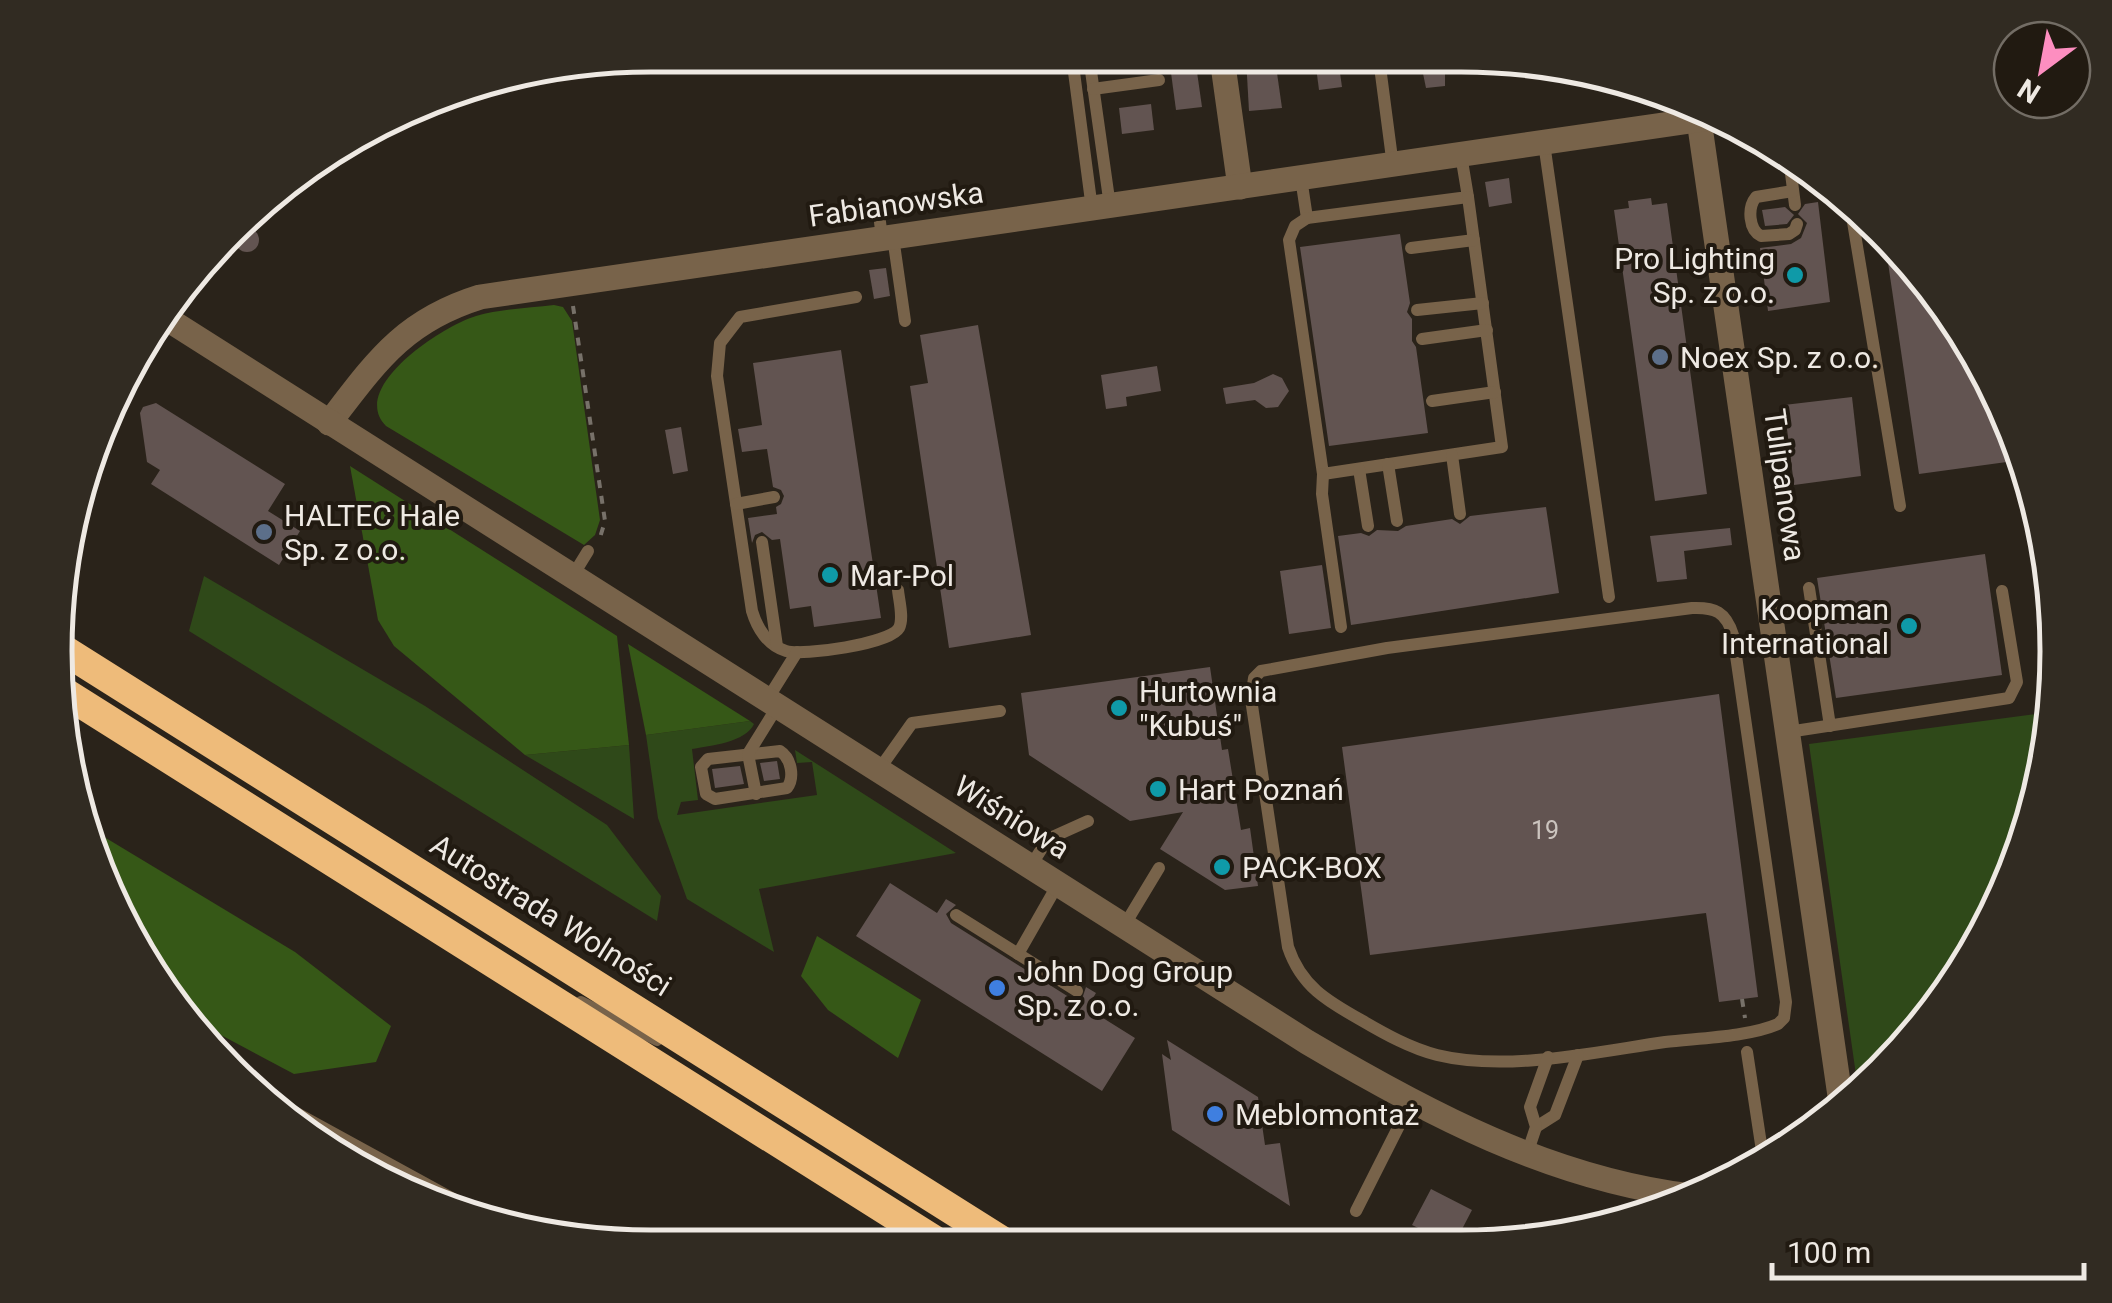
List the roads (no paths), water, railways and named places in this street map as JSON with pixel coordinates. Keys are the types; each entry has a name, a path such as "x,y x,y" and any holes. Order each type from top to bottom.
{"highway":[{"name":"Autostrada Wolności","path":"72,655 984,1230"},
{"path":"75,699 918,1230"}],"street":[{"path":"1224,73 1240,187"},
{"name":"Fabianowska","path":"329,423 396,342 426,318 480,297 572,295 885,230 1016,212 1101,208 1689,120"},
{"name":"Tulipanowa","path":"1710,129 1839,1089"},
{"path":"175,323 329,423"},
{"name":"Wiśniowa","path":"329,423 1308,1042 1411,1102 1527,1154 1631,1186 1667,1192"}],"lane":[{"path":"1075,73 1101,208"},
{"path":"1090,73 1101,208"},
{"path":"1381,73 1393,166"},
{"path":"1093,89 1159,80"},
{"path":"1544,143 1609,598"},
{"path":"1323,474 1502,447 1461,155"},
{"path":"1791,177 1794,198 1756,197 1750,208 1754,232 1761,236 1789,234 1797,224"},
{"path":"1301,178 1307,218"},
{"path":"1341,627 1289,240 1295,226 1307,218 1468,197"},
{"path":"1855,228 1900,506"},
{"path":"885,230 904,321"},
{"path":"1410,248 1474,240"},
{"path":"856,297 751,313 740,317 725,334 716,364 736,504 752,611 758,627 777,646 797,652 869,643 892,635 900,622 898,590"},
{"path":"1417,310 1483,303"},
{"path":"1422,338 1486,330"},
{"path":"1432,401 1495,392"},
{"path":"1452,455 1460,514"},
{"path":"1388,464 1397,521"},
{"path":"1359,469 1368,526"},
{"path":"736,504 774,497"},
{"path":"762,542 777,646"},
{"path":"572,577 588,551"},
{"path":"1809,588 1830,726"},
{"path":"1788,732 2010,698 2017,682 2002,590"},
{"path":"1702,607 1723,614 1732,634 1786,1002 1784,1018 1771,1027 1548,1057 1493,1061 1434,1054 1334,1006 1299,974 1288,947 1251,698 1254,678 1261,671 1541,626 1702,607"},
{"path":"756,794 748,754 797,652"},
{"path":"878,771 912,723 1000,711"},
{"path":"777,750 788,759 792,780 788,788 756,794 715,799 704,791 701,771 706,761 777,750"},
{"path":"1030,866 1048,839 1088,821"},
{"path":"1124,926 1159,868"},
{"path":"1018,954 1058,884"},
{"path":"481,912 760,1131"},
{"path":"956,915 1077,991"},
{"path":"460,942 780,1101"},
{"path":"1748,1052 1761,1146"},
{"path":"1536,1127 1555,1115 1578,1055"},
{"path":"1527,1154 1536,1127 1530,1107 1548,1057"},
{"path":"1356,1212 1411,1102"}],"place":[{"name":"Pro Lighting Sp. z o.o.","path":"1795,275"},
{"name":"Noex Sp. z o.o.","path":"1660,357"},
{"name":"HALTEC Hale Sp. z o.o.","path":"264,532"},
{"name":"Mar-Pol","path":"830,575"},
{"name":"Koopman International","path":"1909,626"},
{"name":"Hurtownia \"Kubuś\"","path":"1119,708"},
{"name":"Hart Poznań","path":"1158,789"},
{"name":"PACK-BOX","path":"1222,867"},
{"name":"John Dog Group Sp. z o.o.","path":"997,988"},
{"name":"Meblomontaż","path":"1215,1114"}]}
